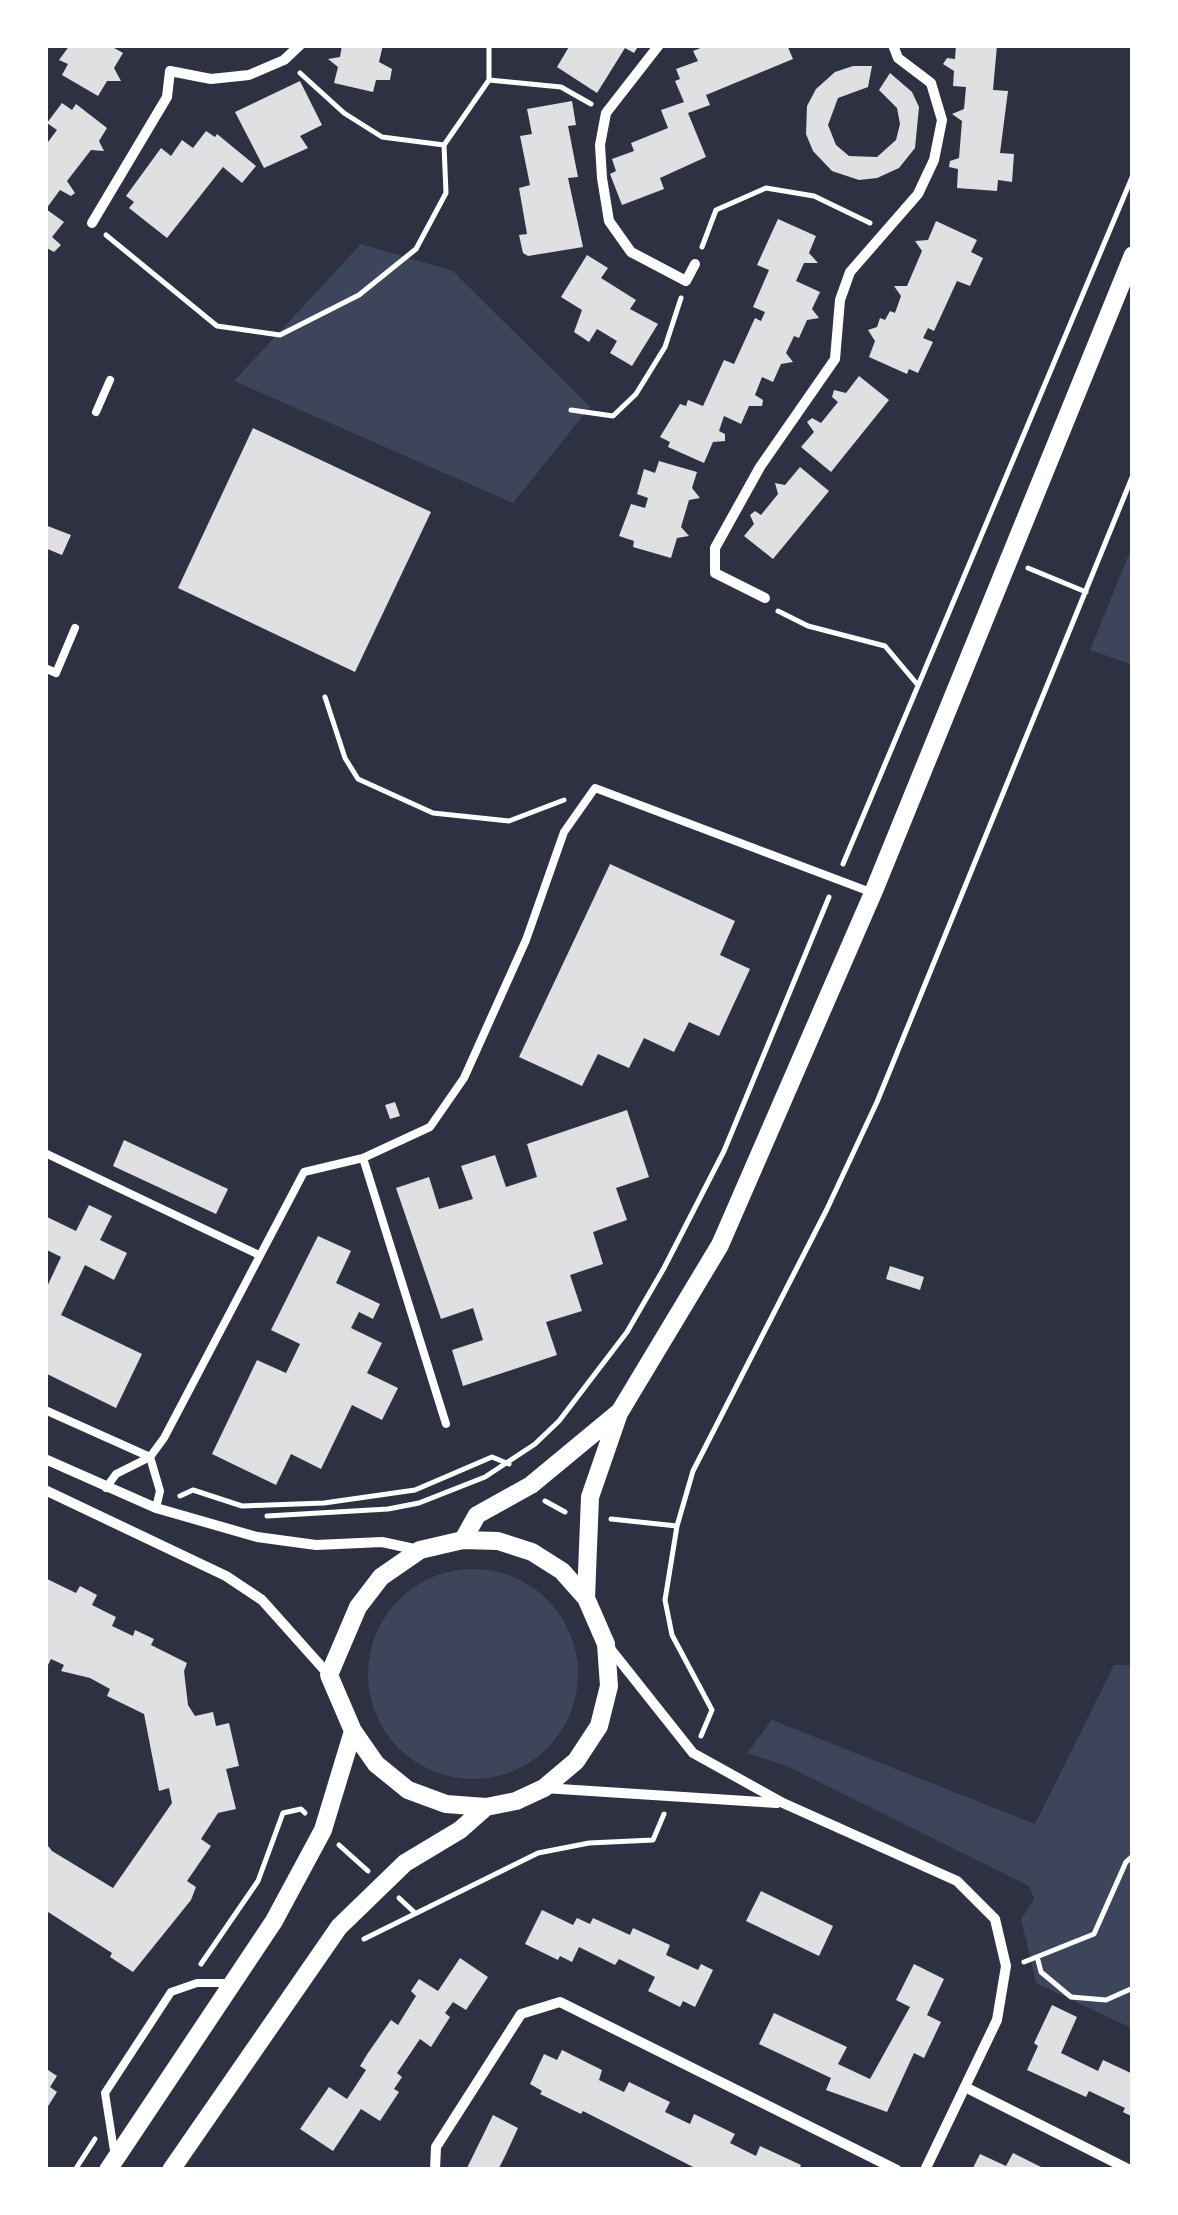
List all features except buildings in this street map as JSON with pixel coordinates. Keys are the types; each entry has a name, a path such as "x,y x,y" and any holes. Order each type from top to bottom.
{"street":[{"path":"92,223 167,97 170,71 211,78 250,75 284,60 300,45"},
{"path":"659,45 606,113 600,144 609,221 631,252 686,281 695,264"},
{"path":"765,598 715,572 715,548 760,468 834,358 840,300 850,272 918,194 934,160 942,120 930,83 898,58 893,45"},
{"path":"586,1598 590,1498 619,1413 720,1245 873,893 1133,255"},
{"path":"463,1540 477,1516 531,1485 619,1413"},
{"path":"45,1459 156,1508 273,1540 316,1545 382,1542 420,1550"},
{"path":"45,1490 226,1576 262,1600 329,1675 354,1731 376,1764 408,1790 446,1804 486,1807 516,1801 544,1788 576,1761 598,1726 609,1686 606,1644"},
{"path":"329,1675 358,1607 381,1577 420,1550 463,1540 498,1542 532,1552 562,1571 586,1598 606,1644 693,1754 782,1803 957,1881 995,1919 1006,1966 997,2020 925,2170"},
{"path":"112,2165 274,1921 323,1830 354,1731"},
{"path":"544,1788 782,1803"},
{"path":"171,2170 339,1927 382,1883 486,1807"},
{"path":"435,2170 436,2147 521,2014 560,2002 897,2170"},
{"path":"966,2087 1130,2170"}],"lane":[{"path":"96,412 110,380"},
{"path":"45,668 56,673 75,628"},
{"path":"106,1488 116,1474 150,1457 304,1172 363,1158 430,1127 464,1078 526,940 564,832 595,788 873,893"},
{"path":"45,1153 258,1254"},
{"path":"363,1158 446,1424"},
{"path":"45,1410 150,1457 160,1490 156,1508"},
{"path":"112,2165 105,2093 171,1992 197,1982 234,1982"}],"path":[{"path":"92,223 217,326 280,335 359,295 416,249 446,193 444,145 489,80 489,45"},
{"path":"284,60 344,113 382,137 444,145"},
{"path":"489,80 561,87 606,113"},
{"path":"508,1463 492,1457 416,1490 340,1502 242,1506 192,1490 177,1498 263,1516 388,1509 446,1493 508,1463 534,1444 582,1395 627,1332 724,1151 1133,176"},
{"path":"695,264 716,210 766,188 814,196 886,231"},
{"path":"571,410 613,416 636,394 665,347 686,281"},
{"path":"699,1740 712,1710 672,1635 665,1600 677,1526 692,1471 828,1209 876,1102 1133,474"},
{"path":"781,613 808,626 885,646 917,684"},
{"path":"325,696 345,758 358,779 433,813 510,821 595,788"},
{"path":"350,1951 374,1932 538,1852 590,1843 653,1840 666,1809"},
{"path":"323,1830 415,1913"},
{"path":"1006,1966 1038,1960 1094,1934 1126,1862 1133,1856"},
{"path":"1038,1960 1041,1972 1071,1997 1106,2000 1133,1988"}],"shaded area":[{"path":"361,244 453,271 590,407 513,503 234,381"},
{"path":"1133,544 1133,665 1090,650"},
{"path":"473,1569 513,1577 532,1586 547,1600 561,1615 570,1634 578,1674 570,1714 561,1733 547,1748 532,1762 513,1771 473,1779 433,1771 414,1762 399,1748 385,1733 376,1714 368,1674 376,1634 385,1615 399,1600 414,1586 433,1577"},
{"path":"1114,1665 1133,1665 1133,2029 1036,1983 1021,1919 1034,1899 1029,1886 787,1766 747,1753 772,1720 1035,1824"}]}
